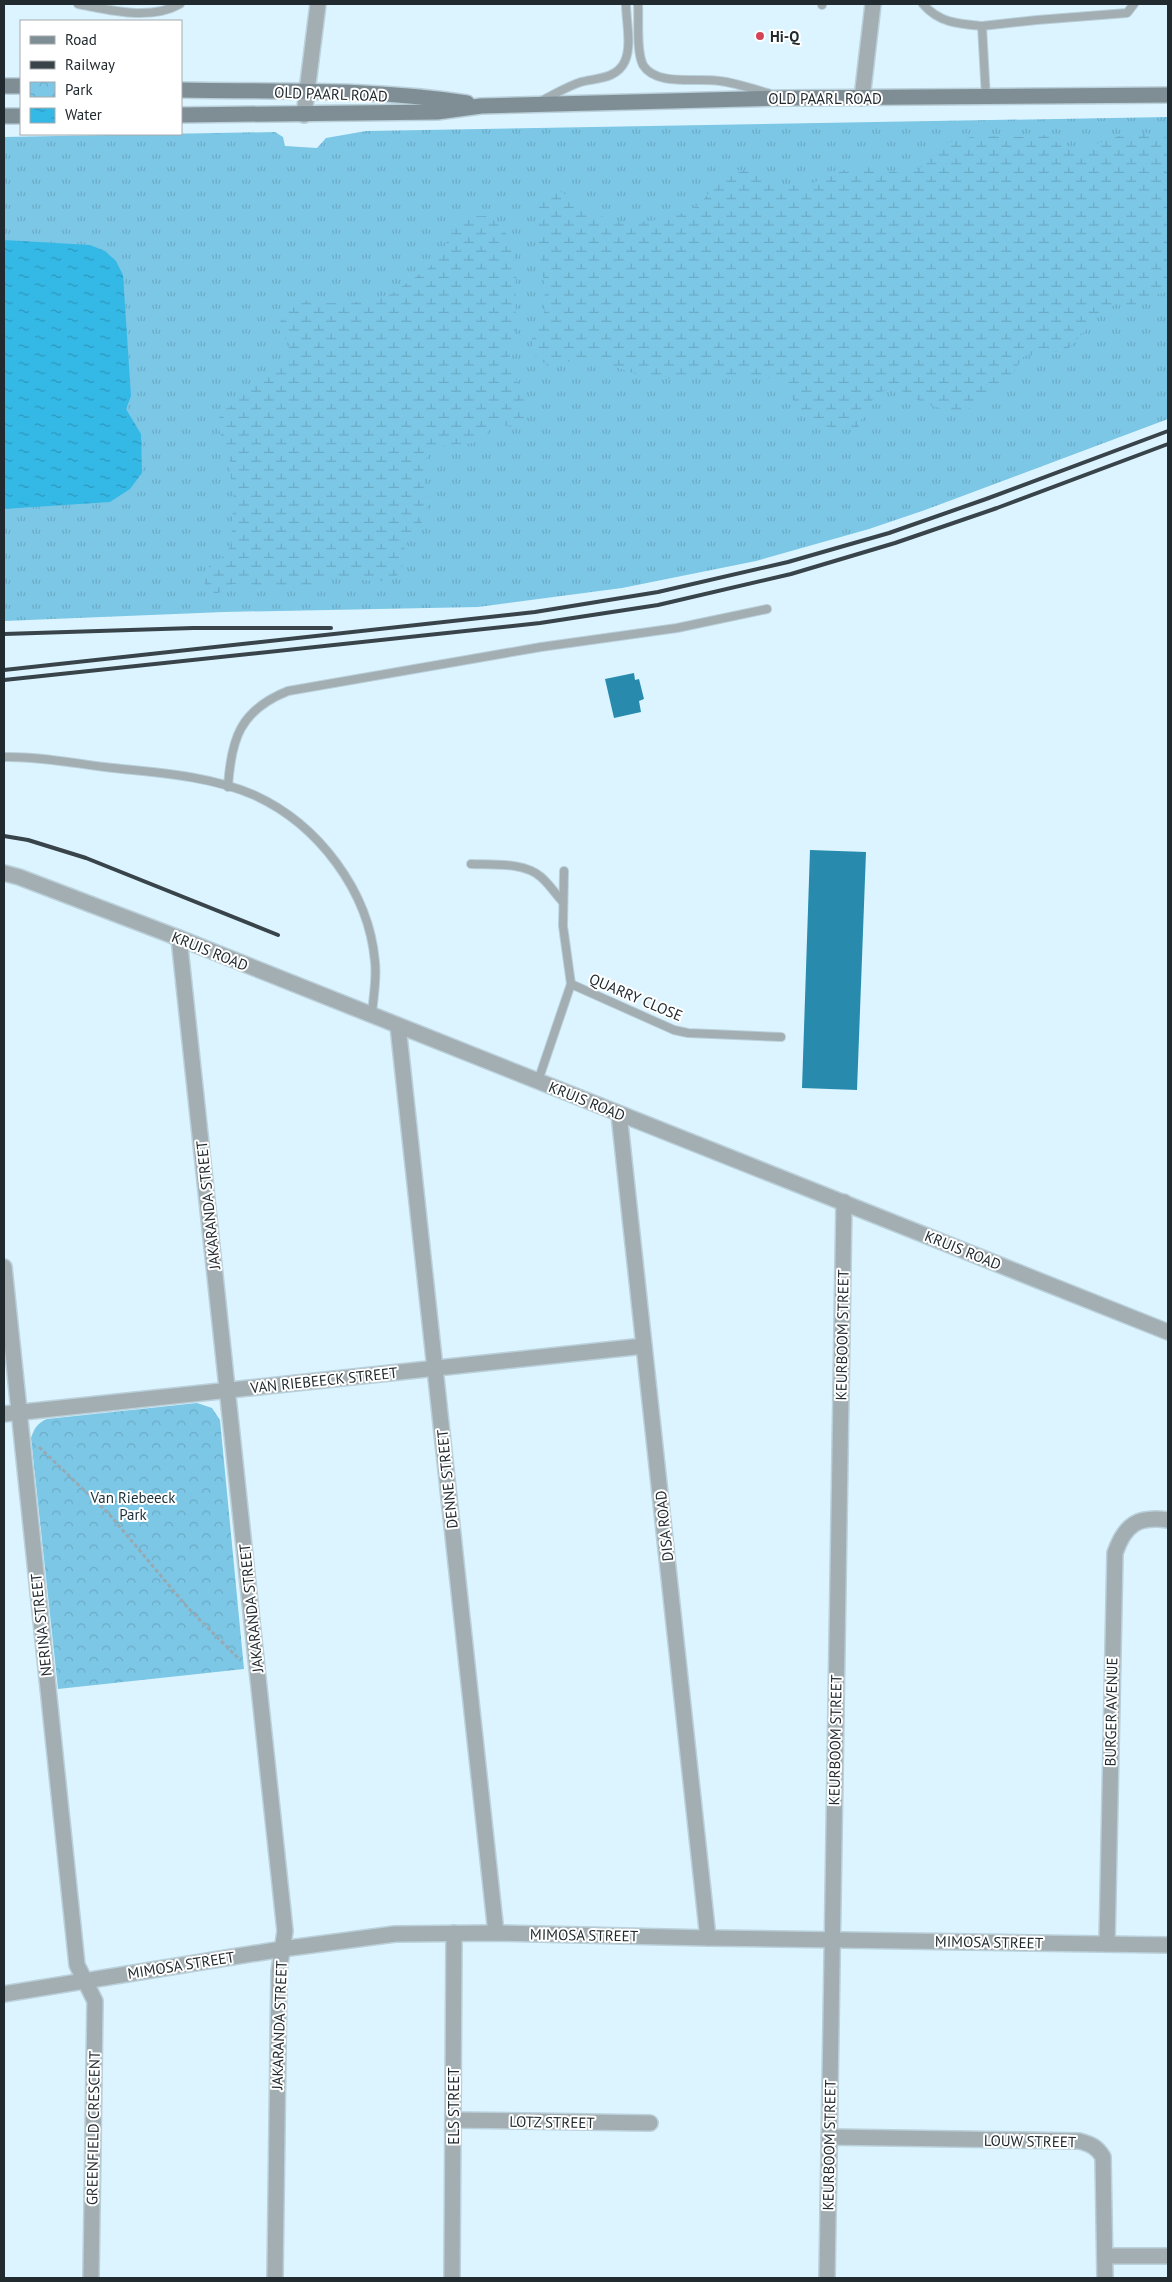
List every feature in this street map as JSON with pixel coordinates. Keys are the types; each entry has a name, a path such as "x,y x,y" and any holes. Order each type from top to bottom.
{"main road":[{"path":"4,86 20,86"},
{"name":"OLD PAARL ROAD","path":"182,90 306,92 433,98 481,106"},
{"name":"OLD PAARL ROAD","path":"182,115 437,112 481,106 785,98 1168,96"},
{"path":"4,116 20,116"}],"street":[{"path":"304,115 318,4"},
{"path":"862,98 873,4"},
{"name":"KRUIS ROAD","path":"4,872 19,876 179,938 1168,1332"},
{"name":"JAKARANDA STREET","path":"179,938 285,1931 278,1971 275,2278"},
{"name":"DENNE STREET","path":"398,1026 496,1933"},
{"name":"DISA ROAD","path":"619,1114 708,1938"},
{"name":"KEURBOOM STREET","path":"827,2278 844,1202"},
{"name":"NERINA STREET","path":"4,1267 77,1964 85,1980"},
{"name":"VAN RIEBEECK STREET","path":"4,1414 644,1346"},
{"name":"BURGER AVENUE","path":"1107,1944 1114,1553 1120,1538 1128,1527 1138,1521 1151,1518 1168,1520"},
{"name":"ELS STREET","path":"452,2278 454,1933"},
{"name":"MIMOSA STREET","path":"4,1994 282,1949 395,1934 496,1933 1168,1945"},
{"name":"GREENFIELD CRESCENT","path":"85,1980 95,2000 91,2278"},
{"name":"LOTZ STREET","path":"453,2120 650,2123"},
{"name":"LOUW STREET","path":"829,2137 1079,2141 1090,2144 1098,2149 1103,2158 1105,2278"},
{"path":"1105,2256 1168,2256"}],"lane":[{"path":"78,4 117,11 156,12 180,4"},
{"path":"535,104 581,82 603,79 615,72 624,62 627,49 626,4"},
{"path":"638,4 640,54 644,66 652,73 668,79 720,80 785,98"},
{"path":"923,4 930,12 942,20 957,24 982,26 1037,20 1114,16 1128,13 1134,4"},
{"path":"982,26 986,98"},
{"path":"228,787 231,750 247,718 260,704 288,691 541,647 677,628 767,609"},
{"path":"4,757 176,775 253,795 295,819 323,845 336,861 360,908 370,934 376,962 372,1015"},
{"path":"472,864 521,867 531,870 541,876 562,901"},
{"name":"QUARRY CLOSE","path":"538,1081 571,984 563,926 564,871"},
{"name":"QUARRY CLOSE","path":"571,984 674,1030 688,1033 781,1037"}],"path":[{"path":"22,1432 60,1465 109,1514 188,1608 258,1678"}],"green space":[{"path":"1168,117 1168,419 925,510 869,529 756,561 622,588 478,607 224,612 4,621 4,137 275,132 283,137 285,146 317,148 326,138 366,131"},
{"path":"1146,133 1168,138 1168,293 1153,294 1137,308 1115,304 1098,317 1068,349 1024,356 1013,373 991,397 973,407 958,411 947,410 922,402 898,390 879,392 865,409 858,429 836,430 815,422 798,408 787,390 769,378 748,374 654,380 592,359 570,361 549,367 532,353 532,331 544,313 545,291 536,225 539,203 558,190 608,219 624,222 647,221 683,213 693,208 704,200 720,178 734,171 752,170 769,183 805,186 846,169 867,165 907,175 926,164 939,146 959,139 980,136 1023,137 1045,135 1063,146 1084,148 1125,134"},
{"path":"468,216 489,216 505,231 513,251 516,273 515,341 508,362 526,400 526,421 515,428 494,423 479,440 472,443 438,447 427,457 424,462 423,472 427,495 427,509 424,519 406,543 402,568 395,577 389,580 374,581 337,577 300,588 233,584 213,596 206,588 203,578 207,568 225,555 231,546 234,493 231,483 230,462 219,430 218,420 223,410 232,405 263,374 273,370 288,355 289,344 277,327 288,309 308,300 330,303 374,301 394,292 430,267 443,250 452,231"},
{"name":"Van Riebeeck Park","path":"197,1403 212,1408 220,1420 244,1669 58,1689 31,1438 33,1432 38,1424 47,1419"}],"water":[{"path":"4,240 90,245 105,251 116,261 123,275 131,396 126,409 141,434 142,473 130,489 110,502 4,509"}],"building":[{"path":"634,673 635,680 639,679 644,699 639,701 641,712 614,718 605,679"},
{"path":"810,850 866,852 857,1090 802,1088"}],"railway":[{"path":"4,670 535,612 658,592 788,562 889,533 1168,431"},
{"path":"4,680 540,623 658,605 791,574 895,543 997,508 1168,444"},
{"path":"4,634 193,628 331,628"},
{"path":"4,836 28,840 86,858 278,935"}],"place":[{"name":"Hi-Q","path":"760,36"}]}
